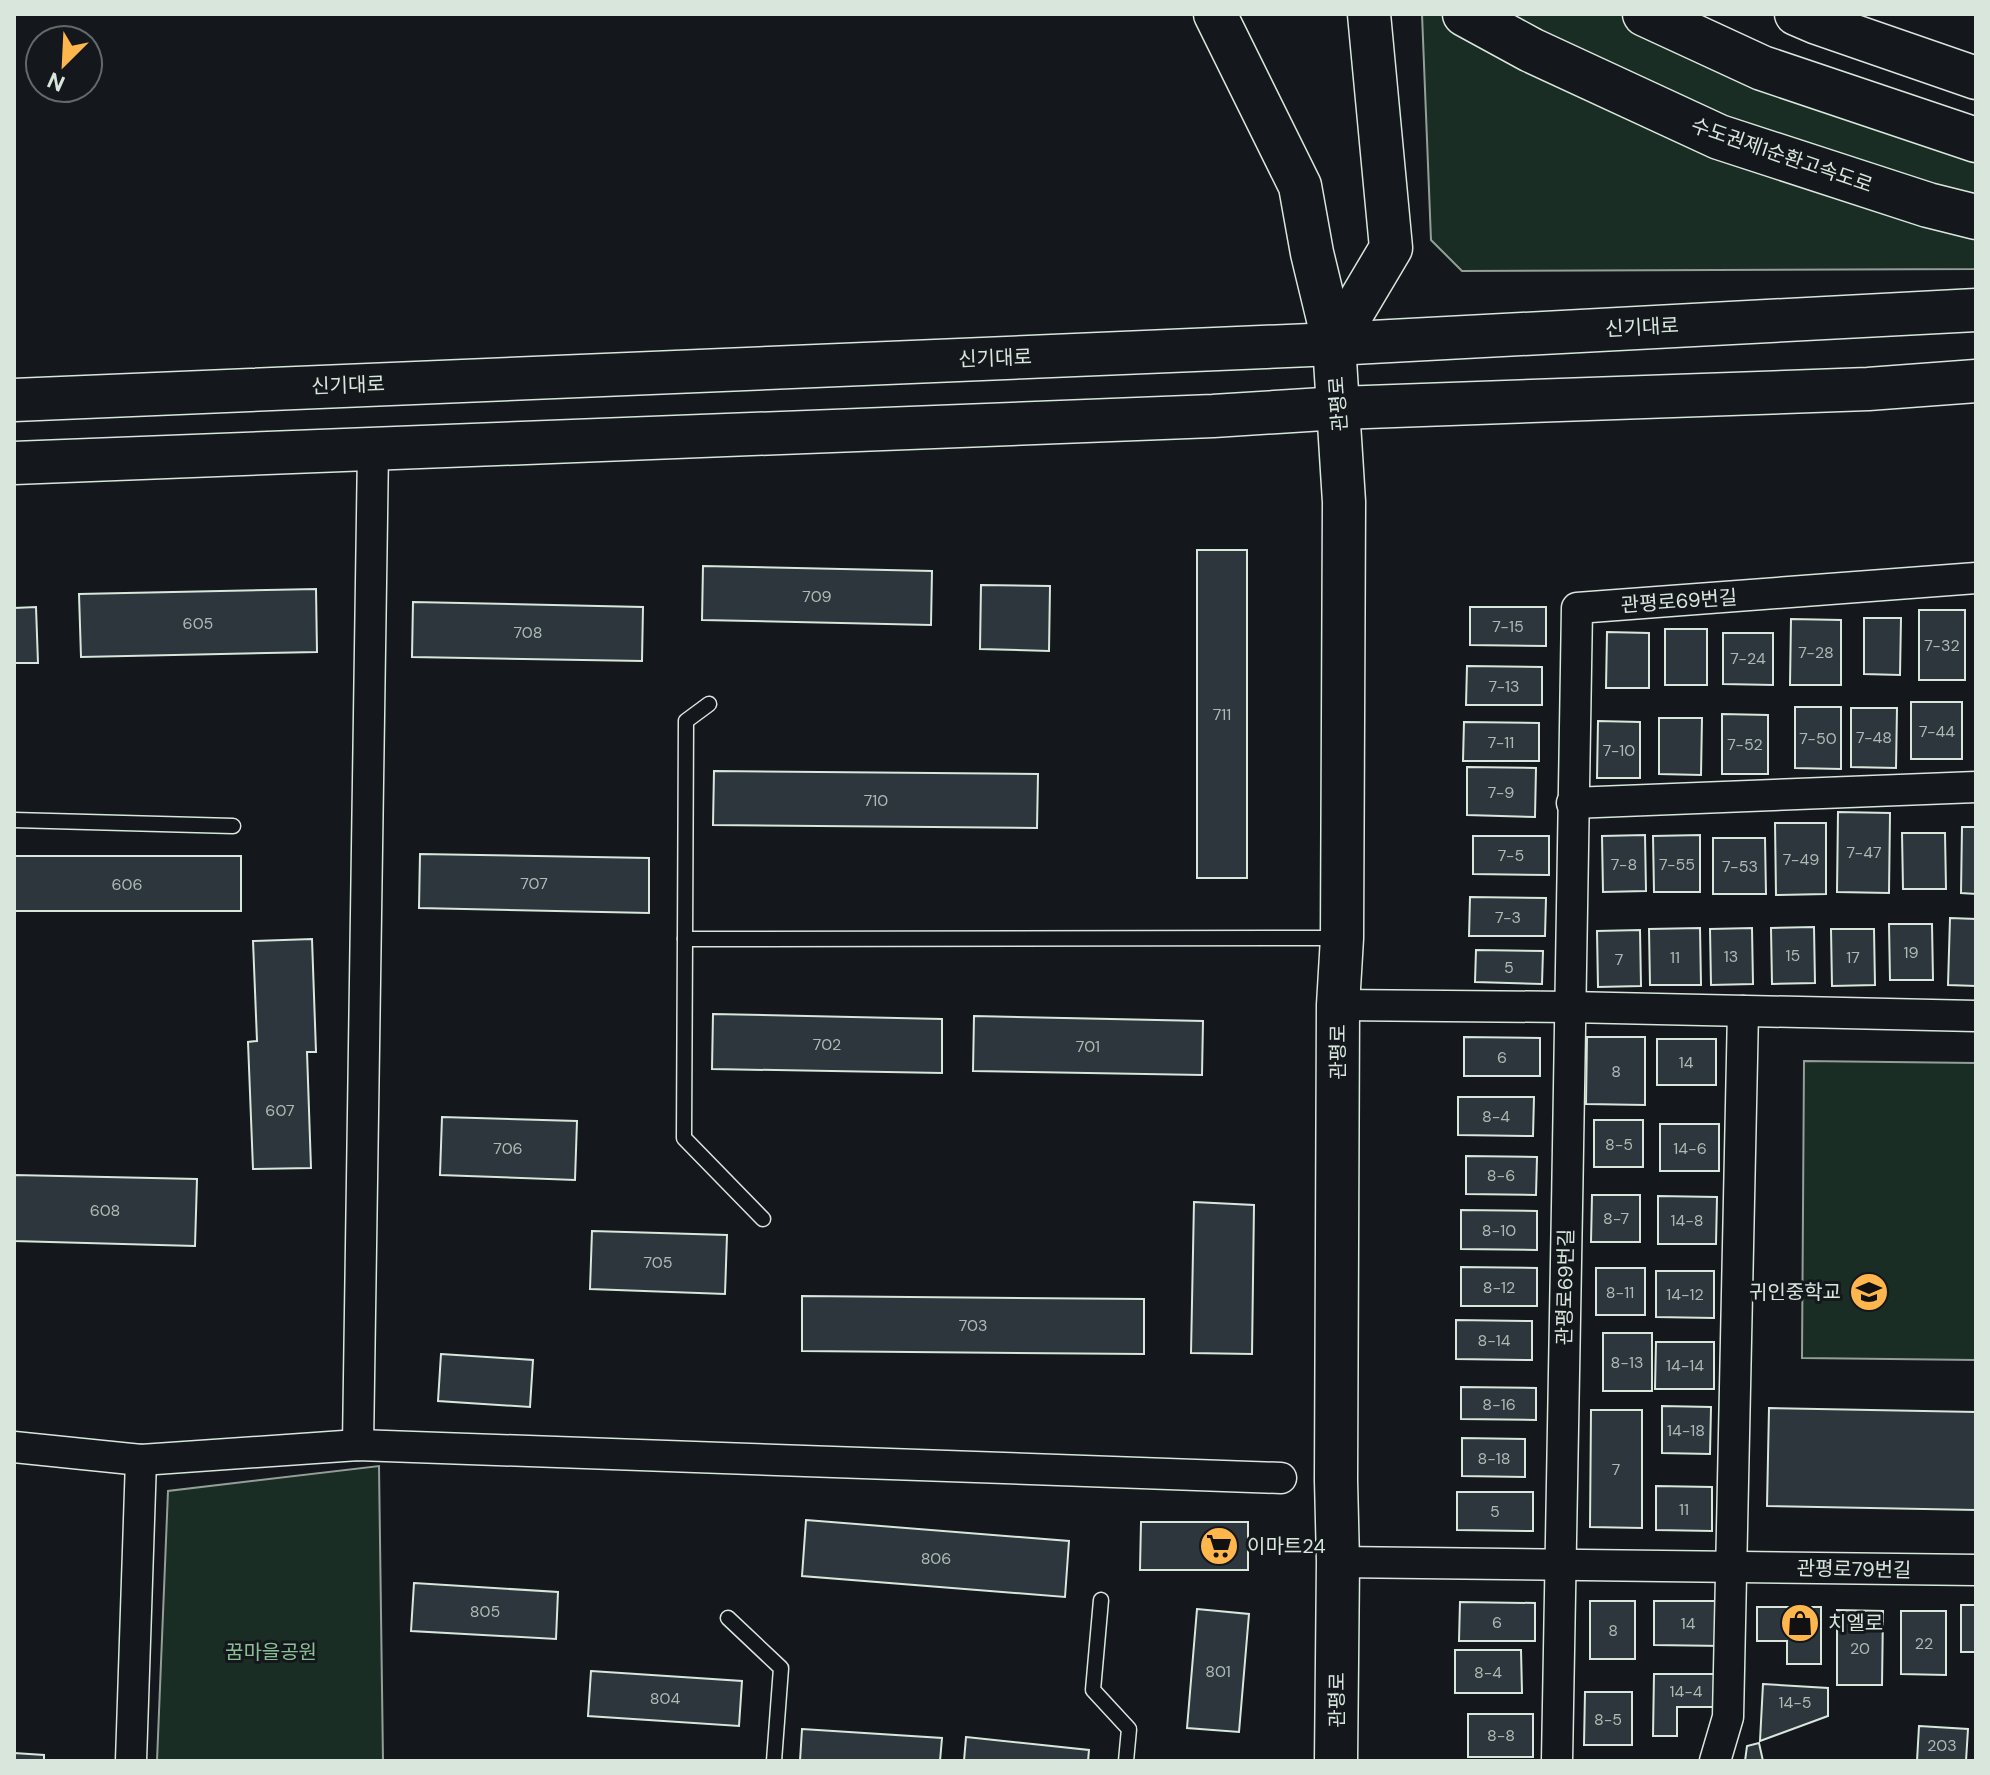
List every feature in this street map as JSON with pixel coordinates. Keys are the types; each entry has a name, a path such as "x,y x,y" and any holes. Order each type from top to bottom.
{"highway":[{"name":"수도권제1순환고속도로","path":"1465,14 1531,50 1719,137 1928,205 1976,217"},
{"path":"1645,14 1762,68 1976,140"}],"street":[{"name":"관평로","path":"1215,14 1300,186 1334,344 1339,408 1344,502 1342,938 1338,1005 1336,1761"},
{"path":"1334,344 1391,248 1369,14"},
{"path":"1680,14 1795,67 1976,124"},
{"path":"1796,14 1976,78"},
{"name":"신기대로","path":"14,400 1334,344 1976,310"},
{"path":"14,463 1976,384"},
{"path":"358,1445 373,450"},
{"name":"관평로69번길","path":"1562,1566 1577,608 1976,578"},
{"path":"1572,803 1976,787"},
{"path":"1338,1005 1976,1016"},
{"path":"1715,1761 1728,1717 1743,1011"},
{"path":"14,1447 141,1460 358,1445 1281,1478"},
{"path":"131,1761 141,1460"},
{"name":"관평로79번길","path":"1338,1562 1976,1570"},
{"path":"1557,1761 1562,1566"}],"lane":[{"path":"709,704 686,721 684,1138 763,1219"},
{"path":"14,820 233,826"},
{"path":"685,939 1342,938"},
{"path":"1101,1600 1093,1690 1129,1729 1126,1761"},
{"path":"728,1618 781,1668 774,1761"}],"green space":[{"path":"1422,14 1641,14 1976,150 1976,269 1462,271 1431,240"},
{"path":"1804,1061 1976,1063 1976,1360 1802,1358"},
{"name":"꿈마을공원","path":"379,1466 383,1761 157,1761 168,1491"}],"building":[{"path":"1197,550 1247,550 1247,878 1197,878"},
{"path":"703,566 932,571 931,625 702,620"},
{"path":"981,585 1050,586 1049,651 980,649"},
{"path":"316,589 317,652 81,657 79,594"},
{"path":"413,602 643,607 642,661 412,657"},
{"path":"36,607 38,663 14,663 14,608"},
{"path":"1470,607 1546,607 1546,646 1470,645"},
{"path":"1919,610 1965,610 1965,680 1919,680"},
{"path":"1864,618 1901,618 1900,675 1864,674"},
{"path":"1791,619 1841,620 1841,685 1790,685"},
{"path":"1665,629 1707,629 1707,685 1665,685"},
{"path":"1607,632 1649,633 1649,688 1606,688"},
{"path":"1723,633 1773,633 1773,685 1723,684"},
{"path":"1467,666 1542,667 1542,705 1466,705"},
{"path":"1911,702 1962,702 1962,759 1911,759"},
{"path":"1795,707 1841,707 1841,769 1795,768"},
{"path":"1851,708 1897,708 1896,768 1851,767"},
{"path":"1722,714 1768,715 1768,774 1722,774"},
{"path":"1659,718 1702,718 1701,775 1659,774"},
{"path":"1598,721 1640,722 1640,778 1597,778"},
{"path":"1464,722 1539,723 1539,761 1463,761"},
{"path":"1467,767 1536,768 1535,817 1467,815"},
{"path":"714,771 1038,774 1037,828 713,825"},
{"path":"1838,812 1890,813 1889,893 1837,892"},
{"path":"1775,823 1826,823 1826,894 1776,895"},
{"path":"1962,827 1976,827 1976,894 1961,893"},
{"path":"1902,833 1945,833 1946,889 1903,889"},
{"path":"1645,835 1646,891 1603,892 1602,836"},
{"path":"1700,835 1700,892 1654,892 1653,836"},
{"path":"1473,836 1549,836 1549,875 1473,874"},
{"path":"1713,838 1765,838 1766,894 1713,894"},
{"path":"420,854 649,858 649,913 419,908"},
{"path":"14,856 241,856 241,911 14,911"},
{"path":"1470,897 1546,898 1545,936 1469,936"},
{"path":"1950,918 1976,919 1976,986 1948,985"},
{"path":"1889,924 1932,924 1933,980 1890,980"},
{"path":"1814,927 1815,983 1772,984 1771,928"},
{"path":"1700,928 1701,985 1650,985 1649,929"},
{"path":"1752,928 1753,984 1711,985 1710,929"},
{"path":"1831,929 1874,929 1875,985 1832,986"},
{"path":"1640,930 1641,986 1598,987 1597,931"},
{"path":"312,939 316,1052 307,1052 311,1168 253,1169 248,1042 257,1041 253,941"},
{"path":"1476,950 1543,951 1542,984 1475,982"},
{"path":"713,1014 942,1019 942,1073 712,1069"},
{"path":"974,1016 1203,1021 1202,1075 973,1071"},
{"path":"1464,1037 1540,1038 1540,1076 1464,1076"},
{"path":"1587,1037 1645,1037 1645,1105 1586,1104"},
{"path":"1657,1039 1716,1039 1716,1085 1657,1085"},
{"path":"1458,1097 1534,1097 1533,1136 1458,1135"},
{"path":"442,1117 577,1121 575,1180 440,1175"},
{"path":"1594,1120 1643,1120 1643,1167 1594,1167"},
{"path":"1660,1124 1719,1124 1719,1171 1660,1171"},
{"path":"1466,1156 1537,1157 1536,1195 1466,1194"},
{"path":"14,1175 197,1179 195,1246 14,1241"},
{"path":"1592,1195 1640,1195 1640,1242 1591,1242"},
{"path":"1658,1196 1717,1197 1716,1244 1658,1244"},
{"path":"1194,1202 1254,1205 1252,1354 1191,1353"},
{"path":"1461,1210 1537,1211 1537,1250 1461,1249"},
{"path":"592,1231 727,1235 725,1294 590,1289"},
{"path":"1461,1267 1537,1268 1537,1306 1461,1306"},
{"path":"1596,1268 1645,1268 1645,1315 1596,1315"},
{"path":"1656,1271 1714,1271 1714,1318 1656,1317"},
{"path":"802,1296 1144,1299 1144,1354 802,1351"},
{"path":"1456,1320 1532,1321 1532,1360 1456,1359"},
{"path":"1603,1333 1652,1333 1652,1391 1603,1391"},
{"path":"1656,1342 1714,1342 1714,1389 1655,1389"},
{"path":"441,1354 533,1360 530,1407 438,1401"},
{"path":"1461,1387 1536,1388 1536,1420 1461,1419"},
{"path":"1662,1406 1711,1407 1710,1454 1662,1453"},
{"path":"1769,1408 1976,1412 1976,1510 1767,1506"},
{"path":"1591,1410 1642,1410 1642,1528 1590,1527"},
{"path":"1462,1438 1525,1439 1525,1477 1462,1476"},
{"path":"1656,1486 1712,1487 1712,1531 1656,1530"},
{"path":"1457,1492 1533,1492 1533,1531 1457,1530"},
{"path":"806,1520 1069,1541 1065,1597 802,1576"},
{"path":"1141,1522 1248,1522 1248,1570 1140,1570"},
{"path":"414,1583 558,1592 556,1639 411,1631"},
{"path":"1590,1601 1635,1601 1635,1659 1590,1659"},
{"path":"1654,1601 1723,1601 1723,1646 1654,1645"},
{"path":"1460,1602 1535,1603 1535,1641 1459,1641"},
{"path":"1961,1605 1976,1605 1976,1652 1961,1652"},
{"path":"1757,1607 1821,1607 1821,1664 1787,1664 1787,1641 1757,1641"},
{"path":"1197,1609 1249,1614 1239,1732 1187,1728"},
{"path":"1837,1610 1883,1611 1882,1685 1837,1685"},
{"path":"1901,1611 1946,1611 1946,1675 1901,1674"},
{"path":"1455,1650 1521,1650 1522,1693 1455,1693"},
{"path":"591,1671 742,1681 739,1726 588,1716"},
{"path":"1654,1674 1718,1674 1718,1707 1677,1707 1677,1736 1653,1736"},
{"path":"1763,1684 1828,1688 1828,1716 1760,1741"},
{"path":"1585,1692 1632,1692 1632,1745 1584,1745"},
{"path":"1468,1714 1533,1714 1533,1757 1468,1757"},
{"path":"1919,1726 1968,1729 1966,1761 1917,1761"},
{"path":"802,1729 942,1738 940,1761 800,1761"},
{"path":"966,1737 1089,1750 1088,1761 964,1761"},
{"path":"1759,1743 1763,1761 1745,1761 1747,1746"},
{"path":"14,1753 44,1755 44,1761 14,1761"}],"place":[{"name":"귀인중학교","path":"1869,1292"},
{"name":"이마트24","path":"1219,1546"},
{"name":"치엘로","path":"1800,1623"}]}
